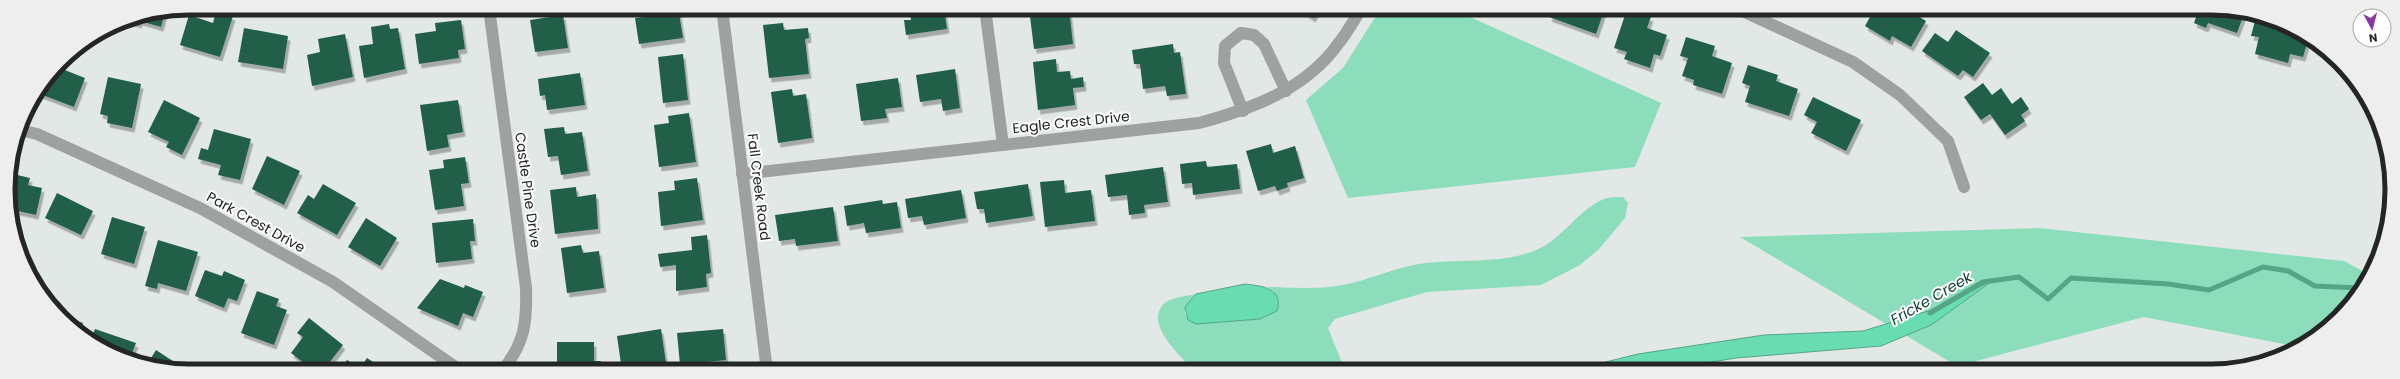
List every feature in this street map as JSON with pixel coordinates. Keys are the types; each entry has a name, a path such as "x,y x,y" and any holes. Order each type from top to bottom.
{"street":[{"name":"Castle Pine Drive","path":"490,15 526,288 527,316 523,338 506,364"},
{"name":"Fall Creek Road","path":"723,15 766,364"},
{"path":"986,15 1003,145"},
{"name":"Eagle Crest Drive","path":"742,174 1199,123 1243,111 1286,91 1304,79 1338,46 1358,15"},
{"path":"1751,15 1853,62 1900,94 1948,141 1964,187"},
{"path":"1243,111 1224,63 1225,46 1241,33 1254,35 1264,44 1286,91"},
{"name":"Park Crest Drive","path":"25,131 36,134 200,208 334,282 451,364"}],"shaded area":[{"path":"1377,15 1466,15 1661,103 1635,167 1348,198 1306,100 1343,68"},
{"path":"1613,197 1623,197 1628,203 1625,218 1599,249 1580,265 1541,285 1427,292 1335,319 1328,328 1342,364 1188,364 1173,348 1160,329 1158,319 1159,310 1166,302 1181,297 1196,294 1185,307 1185,314 1196,324 1260,319 1274,291 1267,287 1331,287 1352,283 1419,264 1448,261 1491,260 1534,251 1553,240 1597,202"},
{"path":"2039,228 2344,261 2364,272 2342,305 2326,321 2290,345 2144,317 1965,364 1954,364 1740,237"},
{"path":"1995,279 1931,325 1881,346 1736,358 1699,364 1597,364 1638,354 1764,335 1863,331 1938,308"},
{"path":"1245,284 1264,287 1274,293 1277,297 1278,303 1277,311 1260,319 1196,324 1188,320 1185,307 1196,294"}],"building":[{"path":"189,15 213,23 215,15 233,16 220,57 180,45"},
{"path":"563,15 568,48 535,52 530,20"},
{"path":"644,15 679,15 683,38 639,44 635,18 644,17"},
{"path":"910,15 945,15 947,29 906,35 904,20 911,20"},
{"path":"1030,15 1070,15 1073,44 1034,49"},
{"path":"1550,15 1603,15 1596,34 1549,17"},
{"path":"1625,15 1645,15 1651,17 1647,28 1667,35 1660,56 1654,54 1650,68 1624,59 1627,52 1614,48"},
{"path":"1871,15 1916,15 1926,21 1911,47 1892,36 1890,41 1865,26"},
{"path":"2197,15 2222,15 2243,18 2237,33 2208,23 2206,28 2194,23"},
{"path":"164,16 161,27 142,22"},
{"path":"461,20 465,49 458,50 459,58 419,64 415,34 436,31 435,23"},
{"path":"2255,21 2277,28 2307,44 2303,57 2290,54 2288,63 2255,54 2259,37 2251,36"},
{"path":"783,23 784,30 808,28 809,38 805,39 809,74 769,78 763,25"},
{"path":"389,24 390,29 398,28 405,69 364,78 359,46 373,44 371,27"},
{"path":"244,28 288,36 283,69 238,62"},
{"path":"1956,30 1990,53 1973,77 1963,70 1958,76 1922,51 1935,33 1948,42"},
{"path":"345,34 353,77 312,86 307,55 320,52 318,39"},
{"path":"1686,37 1715,46 1712,56 1732,63 1722,94 1693,85 1694,80 1682,76 1688,58 1680,56"},
{"path":"1173,44 1174,53 1180,52 1186,94 1167,96 1165,86 1143,89 1140,64 1134,64 1132,50"},
{"path":"683,54 688,100 663,103 658,57"},
{"path":"1056,59 1057,72 1070,71 1071,79 1083,77 1084,87 1073,88 1075,105 1038,110 1033,62"},
{"path":"1748,65 1778,75 1776,81 1798,89 1789,116 1745,102 1750,86 1742,83"},
{"path":"63,69 85,78 74,107 43,95"},
{"path":"955,69 960,108 943,111 941,99 920,102 916,75"},
{"path":"580,73 585,105 547,110 545,95 540,96 538,79"},
{"path":"108,77 141,84 132,128 107,123 108,116 100,114"},
{"path":"898,78 902,107 885,109 887,118 861,121 856,84"},
{"path":"1983,83 1992,95 2001,88 2012,104 2021,97 2029,109 2021,115 2025,121 2005,135 1990,114 1981,120 1964,97"},
{"path":"792,89 793,96 806,94 812,138 778,143 771,92"},
{"path":"1813,97 1861,120 1846,151 1811,133 1817,122 1804,115"},
{"path":"164,100 200,118 182,155 166,147 169,142 148,132"},
{"path":"458,100 463,132 447,135 449,147 427,151 420,105"},
{"path":"689,113 696,162 659,167 654,125 669,123 668,116"},
{"path":"564,127 565,134 582,132 588,171 561,175 558,156 548,157 544,129"},
{"path":"214,129 251,139 240,180 218,175 221,165 198,159 201,148 208,150"},
{"path":"1271,144 1273,153 1295,146 1304,178 1287,183 1288,187 1277,191 1275,186 1258,191 1246,151"},
{"path":"267,156 300,171 284,205 252,189"},
{"path":"465,157 469,183 461,184 464,206 435,210 429,170 444,168 443,160"},
{"path":"1206,161 1207,167 1237,164 1240,189 1193,195 1192,183 1182,184 1180,164"},
{"path":"1163,167 1168,202 1144,205 1145,213 1129,215 1127,195 1108,197 1105,175"},
{"path":"15,175 30,178 28,185 42,188 36,215 16,211"},
{"path":"697,178 703,220 661,226 658,192 675,190 674,181"},
{"path":"1064,180 1065,193 1091,190 1095,221 1045,227 1040,182"},
{"path":"323,184 356,203 337,235 297,213 308,195 314,199"},
{"path":"1028,184 1033,216 986,223 984,209 977,209 974,192"},
{"path":"576,187 577,197 596,194 598,229 555,234 550,190"},
{"path":"961,190 966,218 924,225 922,216 908,218 905,199"},
{"path":"57,193 93,211 81,235 45,218"},
{"path":"882,200 883,204 897,202 901,228 866,233 864,223 847,226 844,206"},
{"path":"833,207 838,241 796,246 795,239 779,241 775,215"},
{"path":"112,217 145,227 134,264 101,254"},
{"path":"366,218 397,238 380,266 348,247"},
{"path":"473,219 475,241 470,241 472,259 436,263 432,223"},
{"path":"707,235 711,273 706,274 707,287 676,291 676,265 660,267 658,254 692,250 691,237"},
{"path":"158,240 198,252 186,291 158,283 157,289 145,286"},
{"path":"581,245 583,253 599,251 604,288 567,293 561,248"},
{"path":"205,270 222,276 224,271 245,280 237,301 228,298 224,308 195,296"},
{"path":"440,279 464,288 465,285 483,292 473,317 463,313 458,326 417,308"},
{"path":"257,291 279,299 276,306 287,310 274,345 241,333"},
{"path":"309,318 343,345 328,364 305,364 291,353 303,337 297,333"},
{"path":"72,319 83,323 82,327"},
{"path":"95,329 136,343 131,354 102,341 93,335"},
{"path":"661,329 666,364 621,364 617,336"},
{"path":"723,329 726,360 680,364 677,333"},
{"path":"557,342 594,342 594,361 601,361 601,364 557,364"},
{"path":"156,350 177,364 167,363 150,360"},
{"path":"367,358 376,364 363,364"},
{"path":"347,360 354,364 344,364"}],"waterway":[{"name":"Fricke Creek","path":"1930,313 1983,282 2019,277 2048,299 2071,278 2168,284 2209,290 2263,267 2288,271 2315,286 2355,288"}]}
